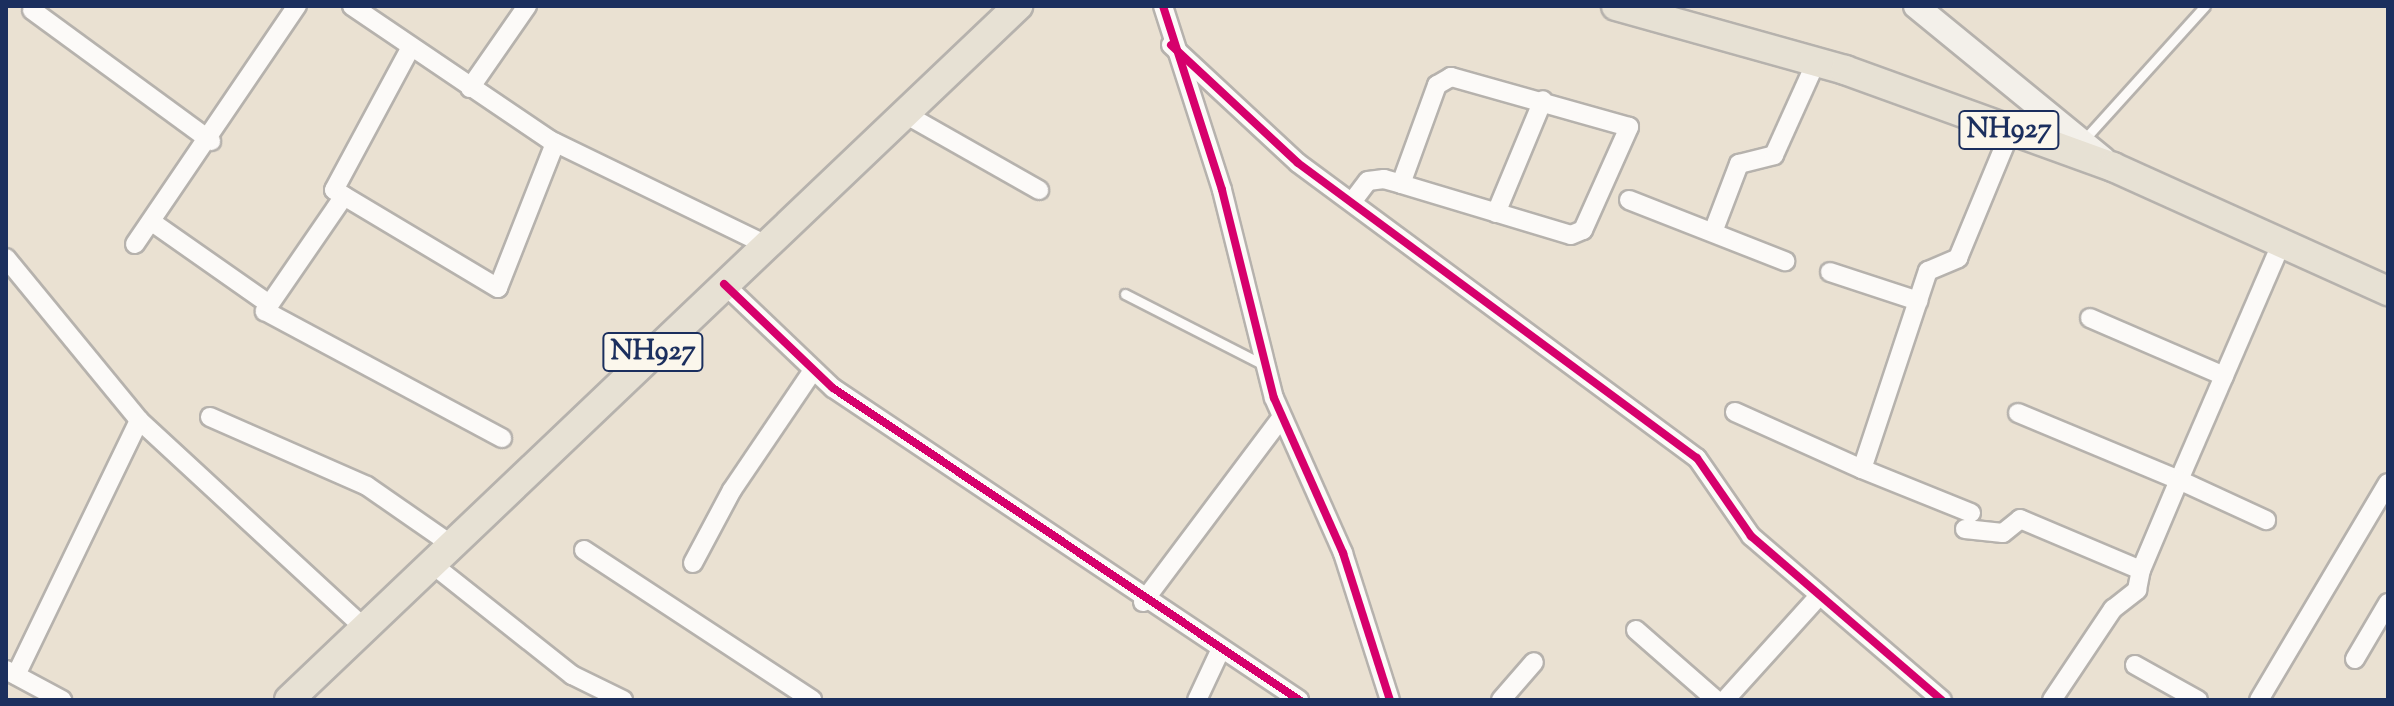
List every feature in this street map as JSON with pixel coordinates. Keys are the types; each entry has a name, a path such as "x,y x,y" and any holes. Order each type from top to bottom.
{"highway":[{"name":"NH927","path":"289,700 764,244 907,115 1018,6"},
{"name":"NH927","path":"1616,6 1816,62 2113,167 2388,291"}],"main road":[{"path":"1916,6 2113,167"}],"street":[{"path":"135,244 211,141 297,6"},
{"path":"352,6 375,13 411,47 555,143 764,244"},
{"path":"470,88 527,6"},
{"path":"1163,6 1171,45 1222,190 1266,366 1282,417 1343,553 1390,700"},
{"path":"32,10 211,141"},
{"path":"1171,45 1298,163 1697,458 1751,536 1932,696"},
{"path":"411,47 334,190 498,288 555,143"},
{"path":"1713,232 1739,164 1774,155 1816,62"},
{"path":"1352,202 1368,181 1401,184 1571,235 1583,230 1629,127 1466,76 1437,85 1401,184"},
{"path":"1496,213 1543,100"},
{"path":"907,115 1039,190"},
{"path":"1862,469 1928,271 1958,258 2011,130"},
{"path":"344,196 265,311 502,438"},
{"path":"1629,200 1785,261"},
{"path":"152,222 269,304"},
{"path":"2052,700 2113,609 2137,590 2141,570 2282,242"},
{"path":"6,258 139,420 363,627"},
{"path":"1830,272 1918,301"},
{"path":"724,284 812,372 1143,602 1299,700"},
{"path":"2090,318 2224,376"},
{"path":"693,563 732,490 812,372"},
{"path":"1735,412 1968,521 2003,533 2020,519 2141,570"},
{"path":"2018,413 2266,520"},
{"path":"210,417 367,486 572,675 623,700"},
{"path":"1143,602 1282,417"},
{"path":"62,700 11,673 139,420"},
{"path":"2259,700 2388,483"},
{"path":"584,550 812,700"},
{"path":"1725,700 1818,597"},
{"path":"2355,659 2388,603"},
{"path":"1636,630 1716,700"},
{"path":"1197,700 1220,651"},
{"path":"1501,700 1534,662"},
{"path":"2135,665 2198,700"}],"lane":[{"path":"2082,142 2205,6"},
{"path":"1125,294 1266,366"}],"cycle path":[{"path":"1163,6 1222,190 1274,398 1343,553 1390,700"},
{"path":"1171,45 1298,163 1697,458 1751,536 1942,700"},
{"path":"724,284 833,388 1299,700"}]}
